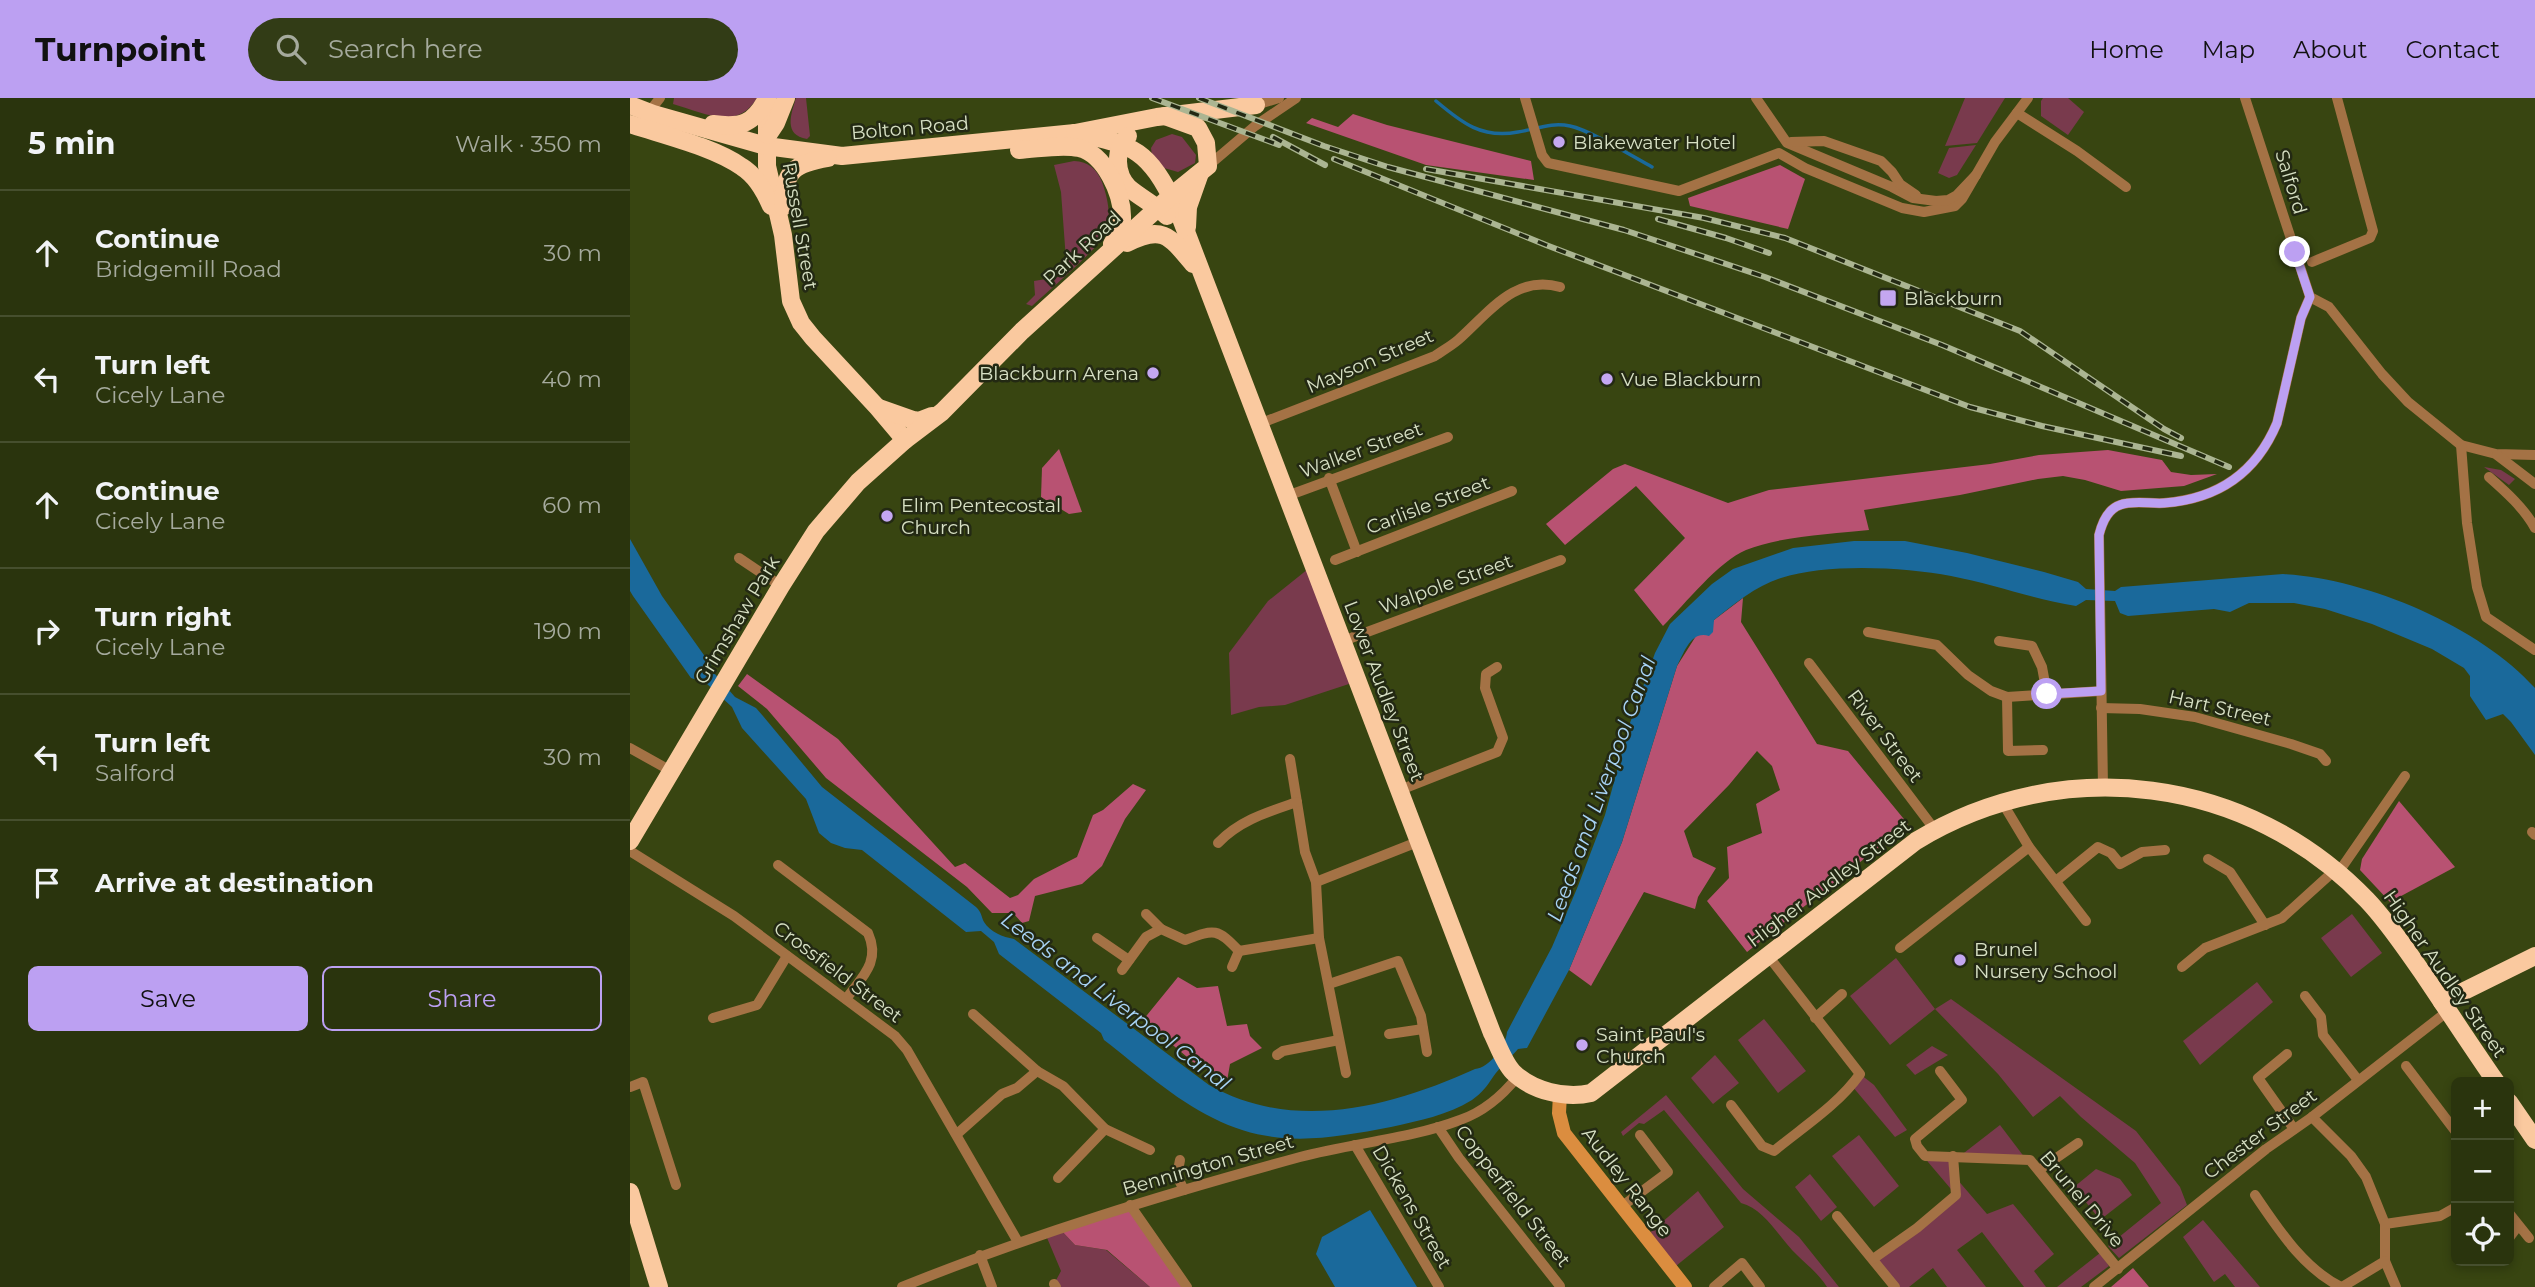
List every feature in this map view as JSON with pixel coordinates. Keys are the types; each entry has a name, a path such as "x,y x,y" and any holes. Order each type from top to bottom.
{"highway":[{"path":"675,120 732,127 751,120 767,98"},
{"name":"Russell Street","path":"767,98 762,142 783,235 791,301 801,323 905,440"},
{"path":"717,154 762,142 776,123 786,98"},
{"path":"786,98 784,126 787,137 796,150"},
{"path":"1075,133 1252,102"},
{"name":"Bolton Road","path":"630,105 654,105 675,120 796,150 842,156 1075,133"},
{"path":"1164,202 1130,188 1124,180 1118,159 1120,143 1138,126 1161,117 1198,128 1206,143 1204,169 1188,207 1189,243"},
{"path":"630,124 717,154 742,167 755,179 768,199 783,235"},
{"path":"1075,133 1120,143 1131,147 1145,158 1164,202 1189,243"},
{"path":"973,143 985,152 1082,148 1101,163 1115,187 1121,208 1119,233 1108,252"},
{"path":"783,235 783,186 788,177 798,166 807,162 842,156"},
{"name":"Park Road","path":"905,440 942,412 1022,331 1204,169"},
{"name":"Lower Audley Street","path":"1108,252 1148,233 1158,233 1173,242 1201,274"},
{"name":"Lower Audley Street","path":"1189,243 1492,1033 1515,1073"},
{"path":"878,408 919,421 942,412"},
{"name":"Grimshaw Park","path":"630,841 733,665 816,531 858,482 905,440"},
{"name":"Higher Audley Street","path":"1560,1094 1577,1097 1591,1093 1916,841 1935,830 1965,814 2001,801 2054,790 2103,787 2162,792 2240,813 2294,840 2337,872 2383,918 2493,1077"},
{"path":"2445,1006 2535,956"},
{"path":"1515,1073 1536,1087 1560,1094"},
{"path":"2514,1108 2532,1131"},
{"path":"630,1192 659,1287"}],"street":[{"path":"1255,126 1252,102 1279,98"},
{"name":"Park Road","path":"1204,169 1255,126 1296,98"},
{"path":"1525,98 1542,155 1548,163 1679,191 1779,153 1805,168 1902,208 1924,212 1955,206 1962,199 1996,142 2028,98"},
{"path":"1756,98 1787,143 1913,198 1948,200 1958,195 1976,176"},
{"name":"Salford","path":"2245,98 2310,297"},
{"path":"2312,262 2372,235 2372,225 2337,98"},
{"path":"2017,113 2077,151 2126,187"},
{"path":"1787,143 1824,141 1881,161 1900,184 1921,200"},
{"name":"Mayson Street","path":"1259,424 1435,356 1456,343 1502,298 1517,289 1549,284 1560,287"},
{"path":"2103,787 2099,614 2099,535 2102,523 2110,511 2121,504 2166,503 2201,497 2234,480 2258,457 2277,423 2301,318 2310,297 2329,307 2408,402 2460,445 2496,454 2535,455"},
{"name":"Walker Street","path":"1287,496 1329,478 1448,437"},
{"path":"2460,445 2466,523 2477,587 2486,617 2535,650"},
{"path":"2496,454 2535,484"},
{"path":"2489,477 2532,516 2535,528"},
{"name":"Carlisle Street","path":"1329,478 1357,552"},
{"name":"Carlisle Street","path":"1335,560 1512,491"},
{"path":"739,558 781,586"},
{"name":"Walpole Street","path":"1343,641 1561,559"},
{"path":"1868,632 1937,645 1968,675 1992,691 2007,697 2101,691"},
{"path":"1999,641 2032,646 2042,667 2047,694"},
{"name":"River Street","path":"1809,663 1935,830"},
{"path":"1400,790 1497,752 1503,738 1485,688 1486,674 1497,667"},
{"path":"2007,697 2007,751 2043,750"},
{"name":"Hart Street","path":"2101,708 2140,709 2195,716 2291,744 2320,754 2326,761"},
{"path":"630,748 671,771"},
{"path":"1290,759 1305,852 1316,882 1319,938 1346,1073"},
{"path":"2182,967 2205,948 2282,918 2337,872 2405,776"},
{"path":"2001,801 2029,847 2086,921"},
{"path":"1218,843 1230,831 1252,818 1297,802"},
{"path":"1316,882 1420,841"},
{"path":"1900,948 2029,847"},
{"path":"2056,881 2098,847 2111,853 2120,864 2141,852 2165,850"},
{"name":"Crossfield Street","path":"630,851 734,916 895,1036 907,1050 1018,1242"},
{"path":"2208,859 2230,872 2264,925"},
{"path":"778,865 868,933 873,946 872,960 846,999"},
{"path":"1146,914 1161,929 1185,940 1210,931 1222,933 1239,951"},
{"path":"1122,970 1146,937 1161,929"},
{"path":"1097,937 1129,960"},
{"path":"1239,951 1319,938"},
{"path":"1232,967 1239,951"},
{"path":"713,1018 757,1005 788,956"},
{"path":"1731,1105 1762,1146 1774,1151 1852,1086 1860,1074 1769,957"},
{"path":"1329,984 1398,961 1417,1005 1427,1052"},
{"path":"1815,1018 1842,994"},
{"path":"2305,996 2321,1017 2323,1034 2358,1080"},
{"name":"Chester Street","path":"2094,1287 2312,1117 2445,1006"},
{"path":"972,1014 1037,1071 1063,1086 1105,1129 1150,1150"},
{"path":"1389,1034 1423,1030"},
{"path":"1277,1055 1283,1051 1339,1040"},
{"path":"2287,1054 2258,1078 2294,1129"},
{"path":"2406,1066 2451,1126"},
{"path":"2414,1078 2424,1069"},
{"path":"957,1134 1002,1094 1017,1088 1037,1071"},
{"name":"Brunel Drive","path":"1940,1071 1962,1100 1915,1139 1917,1146 1926,1156 2030,1160 2118,1269"},
{"name":"Bennington Street","path":"902,1287 980,1255 1130,1205 1310,1155 1461,1120 1506,1091 1515,1073"},
{"path":"630,1087 643,1082 677,1185"},
{"name":"Audley Range","path":"1560,1094 1559,1114 1564,1133 1685,1287"},
{"path":"2312,1117 2351,1156 2366,1177 2385,1224 2385,1261 2396,1287"},
{"name":"Copperfield Street","path":"1438,1127 1459,1158 1560,1286"},
{"path":"1058,1178 1105,1129"},
{"path":"1621,1207 1668,1172 1640,1135"},
{"path":"2039,1170 2077,1143"},
{"name":"Dickens Street","path":"1355,1145 1439,1287"},
{"path":"1873,1259 1917,1228 1956,1195 1953,1156"},
{"path":"1180,1160 1177,1176 1184,1190"},
{"path":"2255,1195 2288,1243 2324,1278 2342,1287 2385,1261"},
{"path":"1130,1205 1186,1287"},
{"path":"2385,1224 2440,1216 2451,1210"},
{"path":"1837,1216 1895,1287"},
{"path":"2514,1220 2529,1238"},
{"path":"2514,1231 2518,1226"},
{"path":"980,1255 992,1287"},
{"path":"1714,1287 1742,1263 1760,1287"}],"shaded area":[{"path":"674,98 757,98 740,114 718,117 673,104"},
{"path":"796,98 806,98 810,136 807,139 799,137 792,128 791,117"},
{"path":"1965,98 2005,98 1977,143 1945,146"},
{"path":"2043,98 2068,98 2084,112 2068,135 2041,116"},
{"path":"1353,114 1531,161 1534,180 1426,165 1306,123 1312,118 1338,127"},
{"path":"1172,134 1182,137 1196,155 1195,163 1178,172 1164,168 1152,156 1151,148 1156,140"},
{"path":"1976,145 1957,175 1949,178 1938,173 1949,148"},
{"path":"1074,161 1088,164 1100,177 1109,215 1107,228 1093,249 1032,306 1026,304 1035,295 1034,281 1058,277 1058,269 1064,268 1063,262 1066,260 1061,192 1054,165"},
{"path":"1780,165 1805,179 1788,229 1690,206 1688,198"},
{"path":"1059,449 1082,512 1069,514 1041,497 1042,468"},
{"path":"2108,450 2162,460 2171,472 2191,475 2217,474 2184,486 2121,491 2063,476 1864,510 1869,530 1807,536 1746,550 1714,573 1663,626 1634,590 1685,538 1636,486 1565,545 1546,524 1613,469 1625,464 1728,503 1769,490 1990,464 2039,455"},
{"path":"2484,467 2501,470 2515,479 2509,485"},
{"path":"1313,565 1358,681 1285,705 1259,707 1231,715 1229,653 1268,601"},
{"path":"1743,598 1741,622 1817,744 1848,751 1908,824 1747,952 1707,901 1729,878 1727,847 1762,833 1756,804 1780,790 1772,766 1757,751 1729,785 1684,831 1693,857 1716,868 1698,897 1695,909 1644,892 1591,986 1569,970 1622,842 1677,666 1696,636 1707,630 1714,620"},
{"path":"747,674 838,739 955,867 965,863 1010,898 1018,895 1034,879 1077,857 1093,815 1103,810 1133,784 1146,790 1125,819 1102,866 1082,884 1035,896 1029,921 1022,923 1013,913 992,913 967,887 826,778 767,709 738,686"},
{"path":"2399,801 2455,867 2390,902 2360,870 2362,859"},
{"path":"2352,914 2382,953 2351,977 2321,938"},
{"path":"1896,958 1935,1009 1890,1045 1850,996"},
{"path":"1178,977 1197,988 1218,986 1227,1026 1247,1024 1250,1036 1262,1048 1230,1064 1227,1081 1193,1062 1143,1020"},
{"path":"2257,982 2273,1002 2200,1065 2183,1041"},
{"path":"1951,999 2136,1131 2180,1187 2187,1205 2119,1258 2108,1246 2161,1203 2135,1163 2060,1096 2033,1117 1998,1074 1935,1009"},
{"path":"1764,1019 1806,1071 1778,1093 1738,1040"},
{"path":"1932,1046 1948,1055 1915,1075 1906,1065"},
{"path":"1715,1055 1739,1083 1713,1104 1691,1078"},
{"path":"1860,1074 1874,1085 1907,1130 1895,1137 1852,1086"},
{"path":"1666,1095 1743,1189 1799,1237 1839,1287 1827,1287 1765,1218 1750,1206 1741,1203 1664,1110 1644,1124 1639,1123 1623,1136 1621,1132"},
{"path":"2000,1125 2025,1158 1960,1156"},
{"path":"1859,1135 1899,1186 1874,1207 1832,1156"},
{"path":"1925,1156 1953,1156 1956,1178 1987,1214 2013,1204 2054,1254 2034,1271 2046,1287 2024,1287 1982,1232 1957,1250 1986,1287 1947,1287 1933,1268 1909,1287 1895,1287 1873,1259 1956,1195"},
{"path":"2096,1169 2120,1179 2132,1195 2100,1220 2074,1187"},
{"path":"1810,1174 1837,1207 1821,1221 1795,1187"},
{"path":"1698,1191 1724,1227 1671,1270 1645,1237"},
{"path":"1130,1205 1187,1287 1150,1287 1107,1250 1075,1245 1059,1228"},
{"path":"2203,1220 2260,1287 2235,1287 2225,1274 2214,1282 2183,1237"},
{"path":"1059,1228 1075,1245 1106,1250 1150,1287 1056,1287 1054,1284 1061,1271 1045,1233"},
{"path":"2100,1253 2109,1266 2081,1287 2057,1287"},
{"path":"2133,1268 2149,1287 2111,1287"}],"water":[{"path":"630,539 662,596 714,673 735,697 756,708 822,787 976,907 990,929 1014,939 1209,1085 1241,1100 1275,1108 1308,1111 1376,1103 1443,1083 1486,1065 1496,1055 1552,947 1578,886 1605,815 1630,723 1655,653 1670,624 1712,584 1733,569 1793,548 1854,541 1905,541 2044,572 2078,582 2086,589 2115,591 2121,587 2283,574 2349,585 2419,609 2453,626 2512,665 2535,688 2535,755 2503,714 2486,720 2470,696 2470,676 2464,668 2432,649 2372,624 2325,609 2294,603 2249,603 2230,612 2214,609 2128,616 2120,613 2115,601 2086,600 2076,606 1967,579 1911,570 1843,568 1781,578 1737,602 1714,620 1713,632 1709,636 1697,636 1685,649 1677,666 1622,842 1569,970 1527,1048 1518,1049 1476,1097 1443,1114 1345,1135 1279,1138 1236,1128 1184,1102 999,954 994,942 981,931 966,932 862,850 831,843 819,833 806,799 742,728 732,707 706,683 691,678 633,596 630,591"},
{"path":"1370,1210 1417,1287 1335,1287 1316,1254 1322,1237"}],"waterway":[{"path":"1436,101 1464,122 1483,131 1505,134 1544,126 1578,128 1652,167"}],"railway":[{"path":"1152,98 1279,145"},
{"path":"1199,98 1324,146 1388,167 1624,230 1765,277 1942,345 2229,467"},
{"path":"1273,137 1325,165"},
{"path":"1334,159 1546,245 1970,407 2042,426 2181,456"},
{"path":"1426,169 1704,218 1785,238 2020,331 2181,438"},
{"path":"1658,219 1769,253"}],"place":[{"name":"Blakewater Hotel","path":"1559,142"},
{"name":"Blackburn","path":"1888,298"},
{"name":"Blackburn Arena","path":"1153,373"},
{"name":"Vue Blackburn","path":"1607,379"},
{"name":"Elim Pentecostal Church","path":"887,516"},
{"name":"Brunel Nursery School","path":"1960,960"},
{"name":"Saint Paul's Church","path":"1582,1045"}],"route":[{"path":"2047,694 2101,691 2099,535 2102,523 2110,511 2121,504 2166,503 2201,497 2234,480 2251,466 2271,438 2277,423 2301,318 2310,297 2295,252"}],"water label":[{"name":"Leeds and Liverpool Canal","path":"1601,789"},
{"name":"Leeds and Liverpool Canal","path":"1116,1001"}]}
